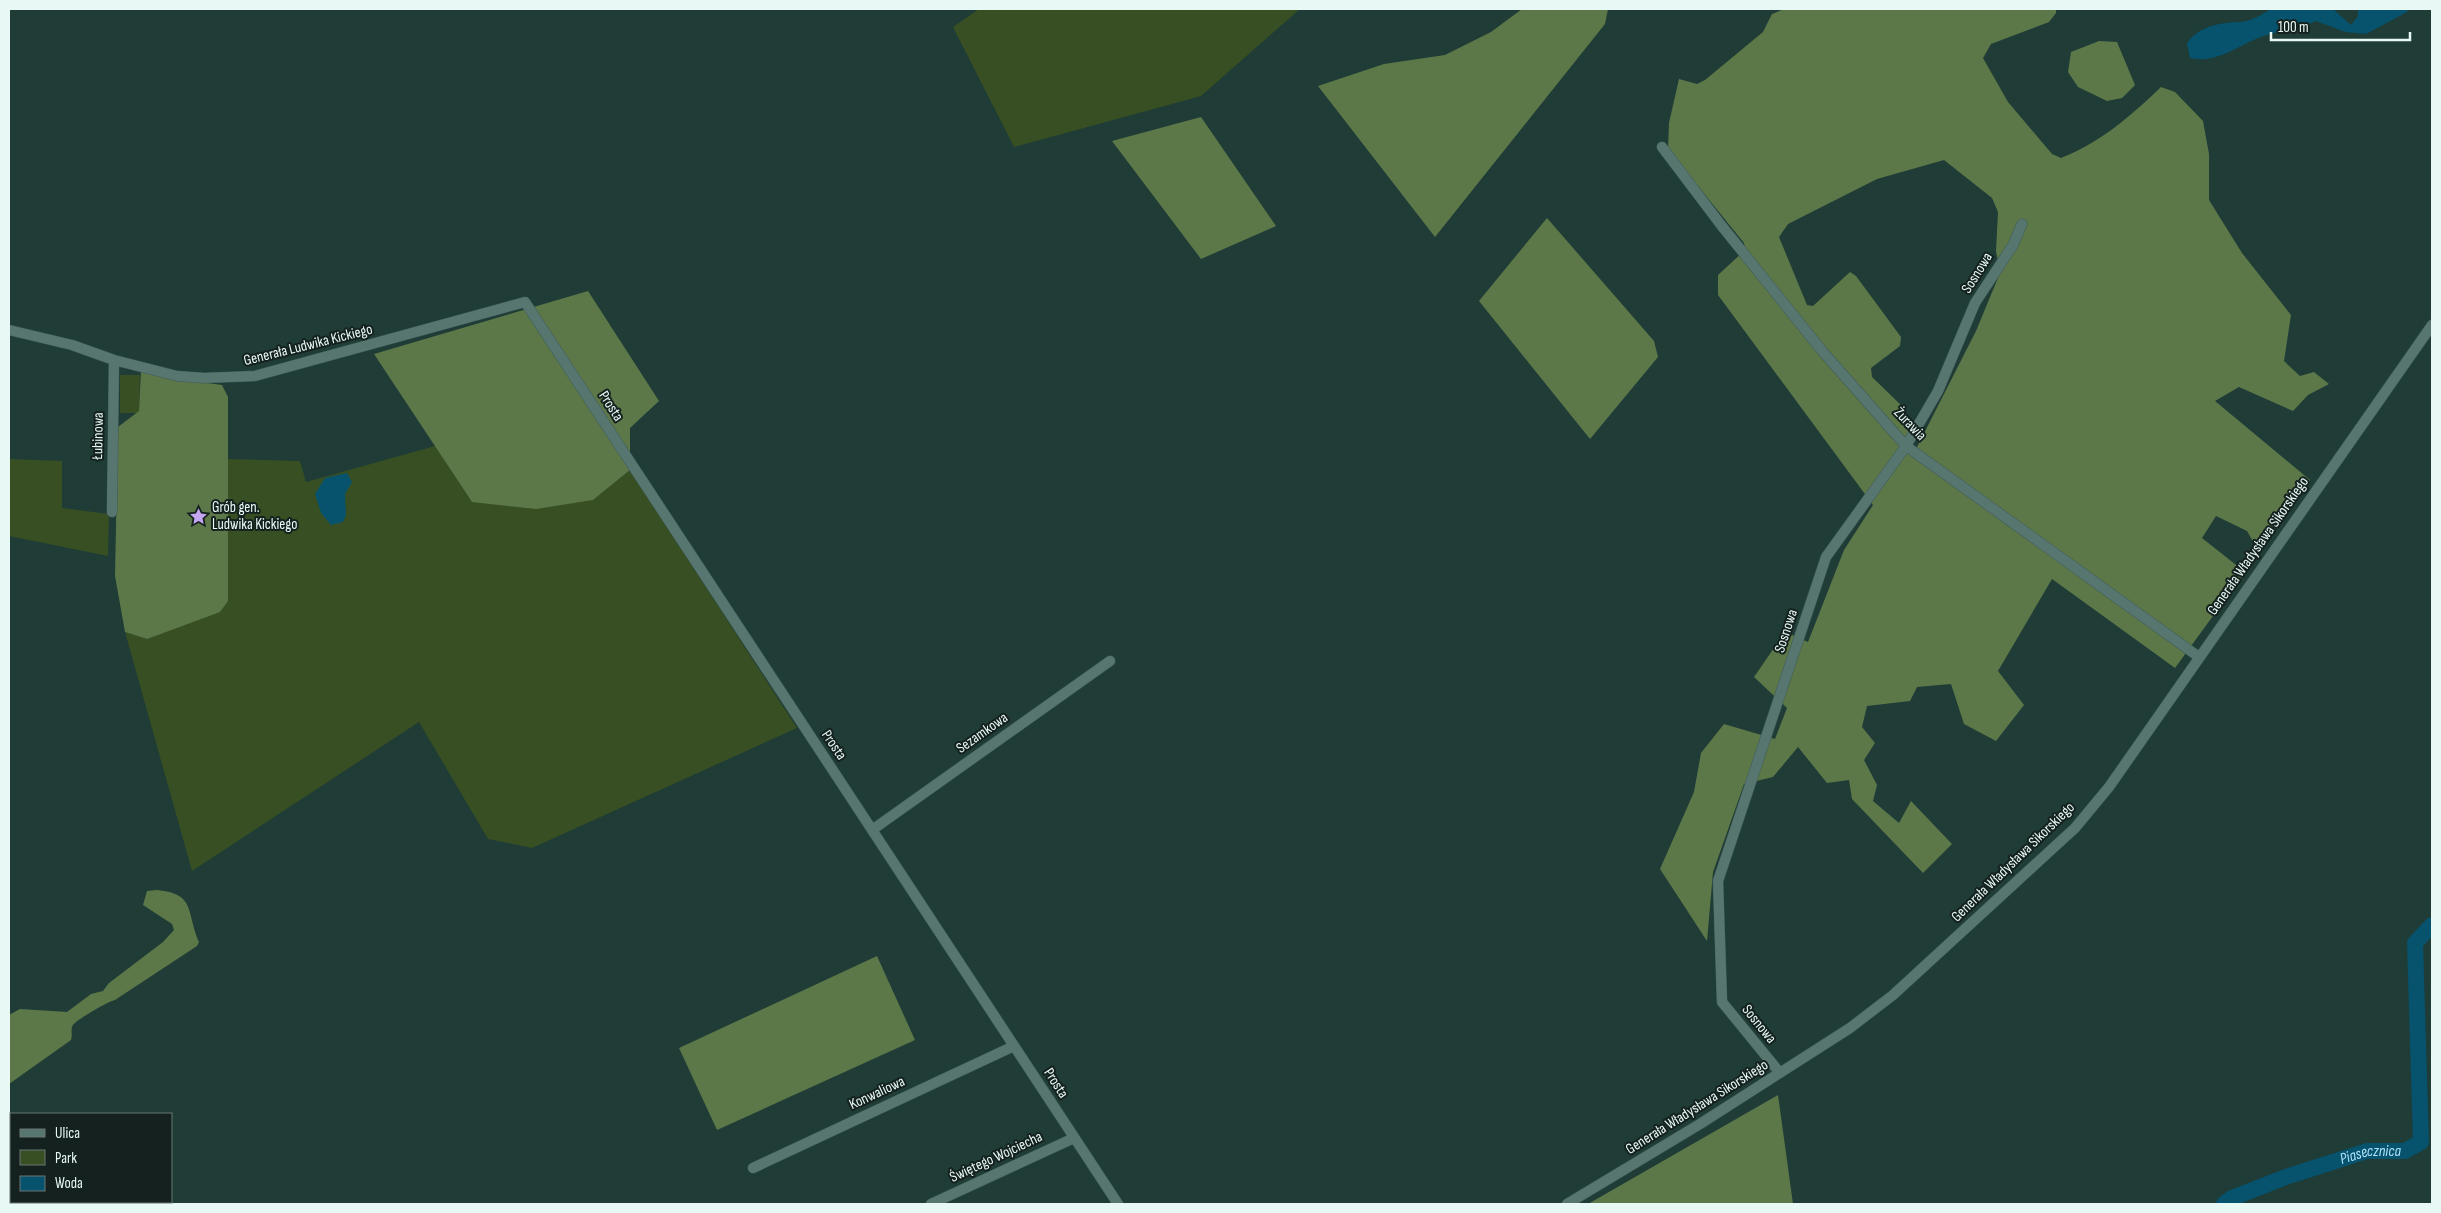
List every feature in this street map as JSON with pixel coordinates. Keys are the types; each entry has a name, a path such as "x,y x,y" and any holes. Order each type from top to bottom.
{"street":[{"name":"Żurawia","path":"1662,147 1720,226 1823,352 1906,446 2199,657"},
{"name":"Sosnowa","path":"1780,1073 1722,1002 1718,881 1826,557 1906,446 1938,391 1976,303 2013,245 2022,224"},
{"name":"Generała Ludwika Kickiego","path":"9,330 72,345 114,360 177,376 204,378 255,376 525,302"},
{"name":"Prosta","path":"525,302 1118,1204"},
{"name":"Generała Władysława Sikorskiego","path":"1567,1204 1850,1028 1893,995 2075,828 2109,786 2432,325"},
{"name":"Łubinowa","path":"112,512 114,360"},
{"name":"Sezamkowa","path":"872,830 1110,661"},
{"name":"Konwaliowa","path":"753,1168 1014,1046"},
{"name":"Świętego Wojciecha","path":"931,1204 1074,1138"}],"green space":[{"path":"979,9 1300,9 1201,96 1014,147 953,27"},
{"path":"1522,9 1608,9 1605,24 1435,237 1318,86 1384,64 1445,55 1491,32"},
{"path":"1784,9 2056,9 2056,13 2049,22 1991,44 1983,58 2008,102 2052,154 2061,158 2089,145 2115,127 2161,87 2175,92 2203,121 2209,154 2209,200 2242,253 2291,315 2284,361 2300,376 2314,372 2329,384 2308,395 2293,411 2239,387 2215,401 2310,480 2259,552 2247,531 2216,516 2202,538 2245,572 2175,668 2052,579 1998,671 2024,705 1996,741 1964,724 1951,684 1917,687 1910,701 1867,706 1862,727 1875,743 1864,760 1877,785 1873,801 1899,823 1911,801 1952,844 1923,873 1852,799 1849,780 1827,783 1798,747 1773,777 1744,784 1713,872 1707,941 1660,869 1694,792 1701,753 1724,724 1775,739 1787,708 1754,677 1785,632 1808,642 1844,550 1873,505 1718,295 1718,275 1745,250 1744,243 1668,149 1669,123 1679,79 1697,84 1705,80 1763,32 1772,14","holes":["1944,160 1992,198 1998,212 1996,251 2000,273 1976,331 1914,453 1904,408 1872,377 1871,368 1900,346 1901,337 1856,276 1850,272 1813,306 1807,305 1779,237 1788,224 1877,179"]},
{"path":"2099,41 2117,42 2135,85 2122,98 2107,101 2078,87 2068,72 2071,52"},
{"path":"1201,117 1276,226 1201,259 1112,141"},
{"path":"1547,218 1654,341 1658,357 1590,439 1479,301"},
{"path":"588,291 659,401 630,428 630,470 593,500 536,509 472,502 374,354"},
{"path":"141,371 178,379 222,385 228,397 228,601 220,612 147,639 125,632 115,576 118,427 139,411"},
{"path":"120,375 140,375 139,413 120,413"},
{"path":"435,446 472,502 593,500 630,470 797,728 532,848 488,839 419,722 192,871 125,632 147,639 228,601 228,459 300,461 306,482"},
{"path":"9,459 62,461 62,508 109,514 108,556 9,536"},
{"path":"157,890 178,895 184,900 188,906 199,942 197,946 115,1000 80,1019 72,1027 71,1040 9,1084 9,1015 20,1009 67,1012 91,994 103,991 109,983 163,942 174,930 172,924 143,905 147,891"},
{"path":"877,956 915,1040 717,1130 679,1048"},
{"path":"1778,1095 1793,1204 1588,1204"}],"water":[{"path":"2271,9 2333,9 2351,25 2358,16 2358,9 2408,9 2407,12 2366,34 2345,32 2316,21 2258,38 2220,56 2200,59 2190,58 2187,43 2204,29 2224,23 2247,21"},
{"path":"347,473 352,482 345,494 346,515 343,522 331,525 321,513 315,494 325,478"}],"waterway":[{"name":"Piasecznica","path":"2224,1204 2232,1198 2286,1177 2367,1151 2405,1151 2421,1142 2415,943 2432,925"}],"place":[{"name":"Grób gen. Ludwika Kickiego","path":"198,516"}]}
